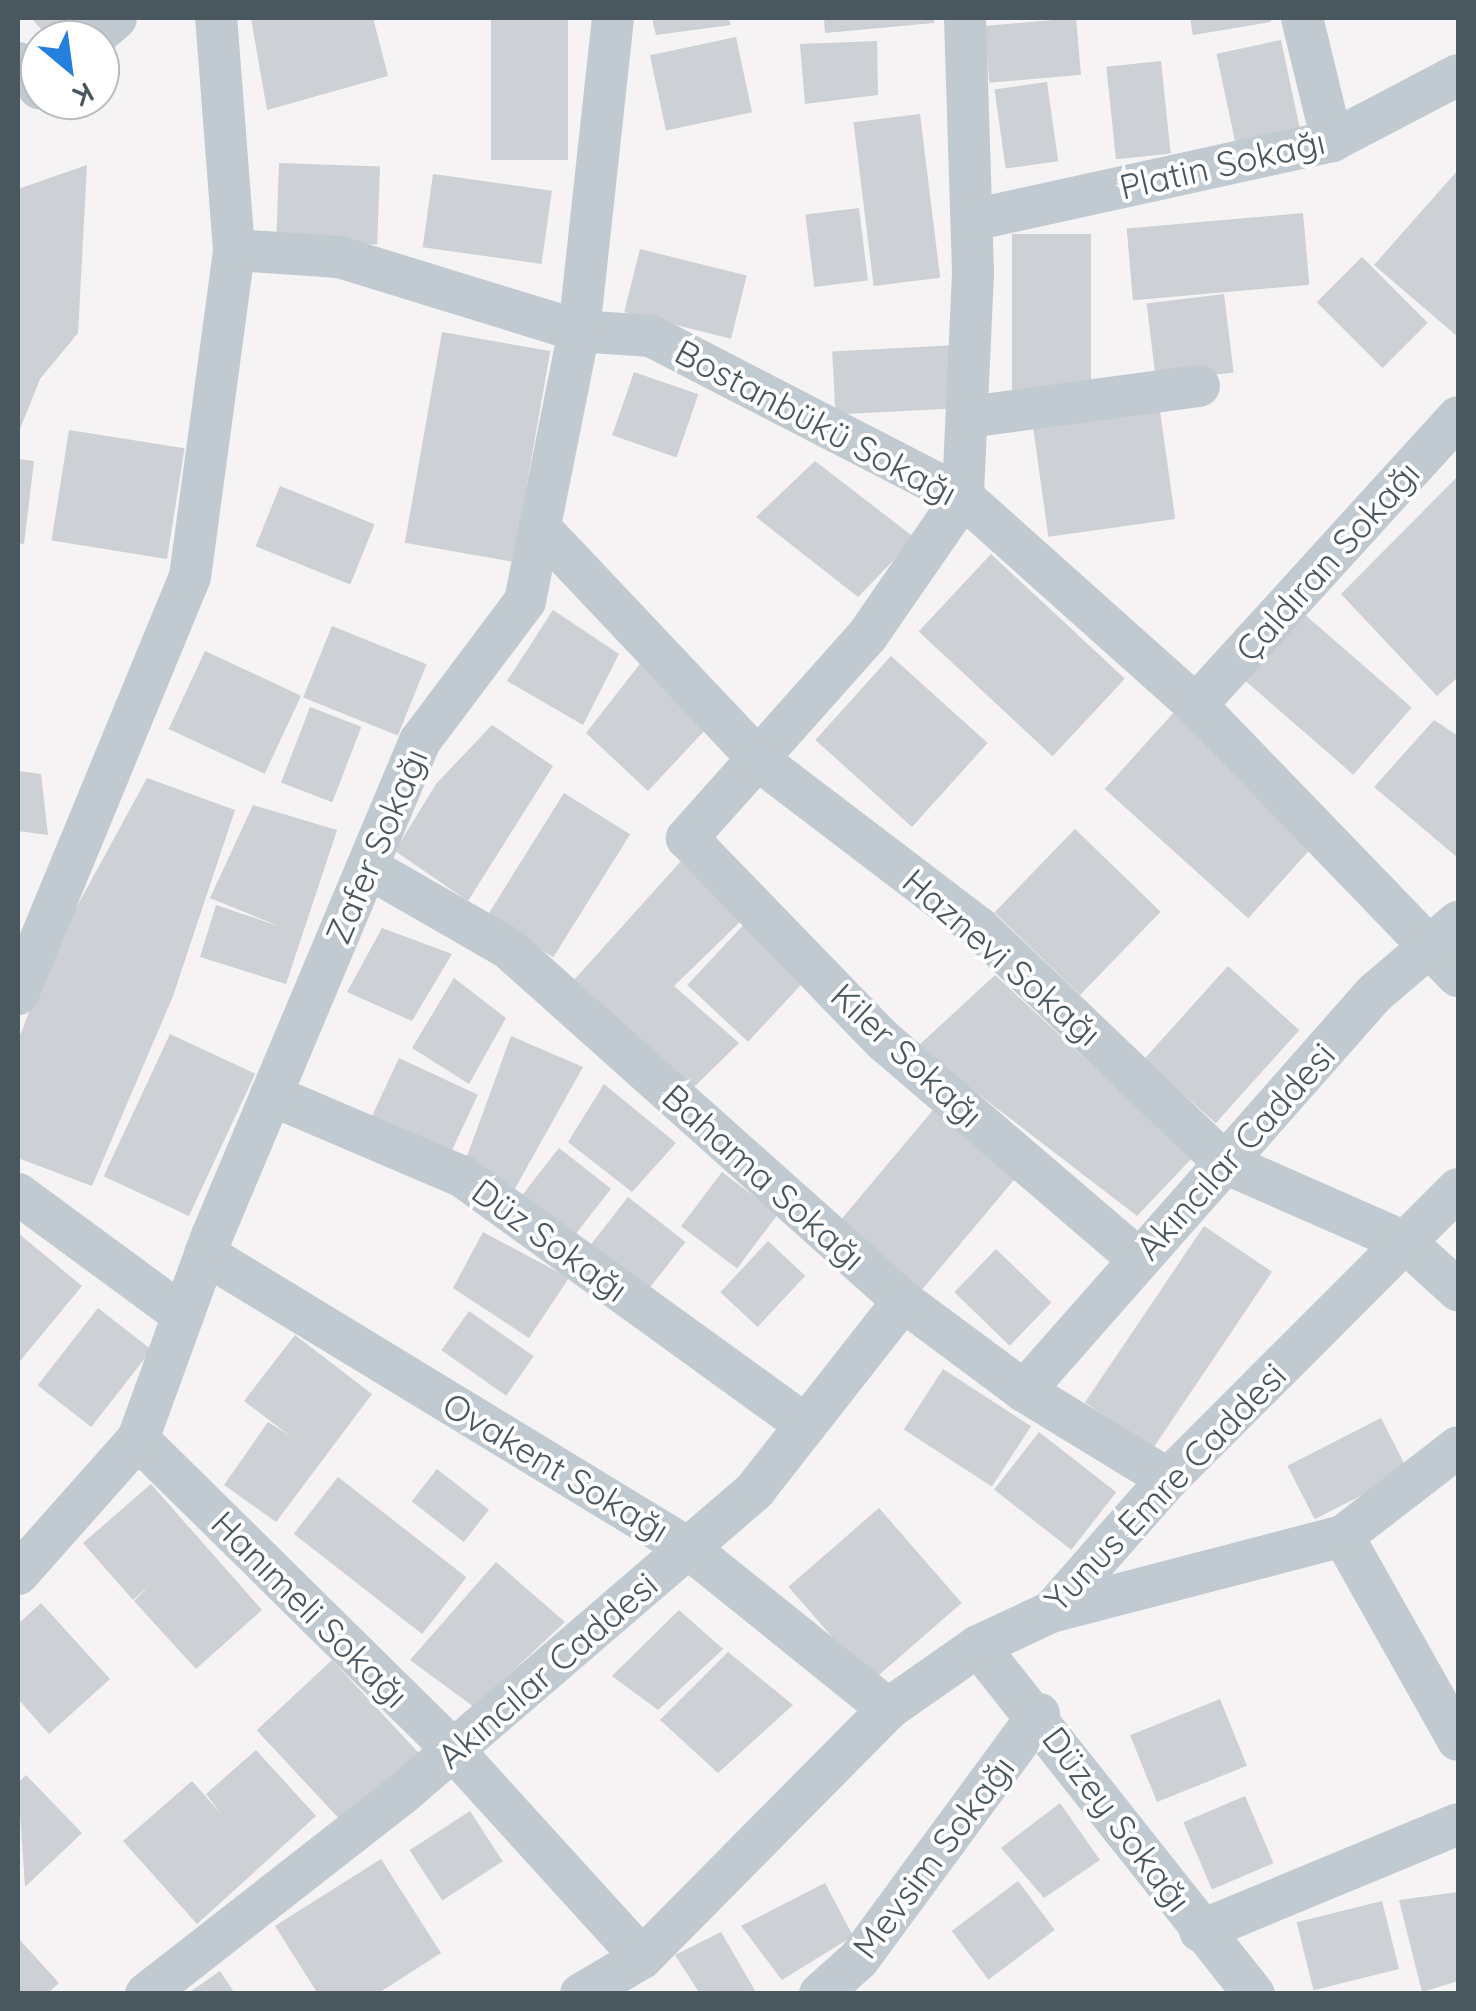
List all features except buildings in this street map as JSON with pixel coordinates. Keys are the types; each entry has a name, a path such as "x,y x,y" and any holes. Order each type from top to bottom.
{"street":[{"path":"18,994 190,577 234,250 216,18"},
{"name":"Zafer Sokağı","path":"18,1574 138,1439 204,1254 420,741 525,601 579,331 613,18"},
{"path":"762,762 867,636 963,497 969,417 973,220 965,18"},
{"path":"1302,18 1332,141"},
{"name":"Platin Sokağı","path":"973,220 1332,141 1458,75"},
{"name":"Bostanbükü Sokağı","path":"234,250 339,256 579,331 651,336 963,497 1196,705 1449,948"},
{"path":"969,417 1199,386"},
{"name":"Çaldıran Sokağı","path":"1196,705 1458,417"},
{"name":"Haznevi Sokağı","path":"540,528 762,762 979,928 1225,1163 1405,1242 1458,1290"},
{"name":"Kiler Sokağı","path":"762,762 687,838 884,1041 1138,1259"},
{"name":"Bahama Sokağı","path":"367,867 508,948 903,1300 1024,1391 1168,1478"},
{"name":"Akıncılar Caddesi","path":"1024,1391 1374,994 1449,948"},
{"name":"Düz Sokağı","path":"271,1095 463,1176 806,1424"},
{"name":"Yunus Emre Caddesi","path":"581,1994 642,1958 888,1709 978,1646 1051,1612 1168,1478 1458,1190"},
{"path":"18,1194 183,1315"},
{"name":"Ovakent Sokağı","path":"204,1254 688,1548 888,1709"},
{"name":"Akıncılar Caddesi","path":"146,1994 453,1750 755,1490 903,1300"},
{"name":"Hanımeli Sokağı","path":"138,1439 453,1750 642,1958"},
{"path":"1051,1612 1343,1536 1458,1448"},
{"path":"1343,1536 1458,1740"},
{"name":"Düzey Sokağı","path":"978,1646 1039,1714 1200,1931 1254,1994"},
{"name":"Mevsim Sokağı","path":"820,1994 859,1959 1039,1714"},
{"path":"1200,1931 1458,1824"}]}
